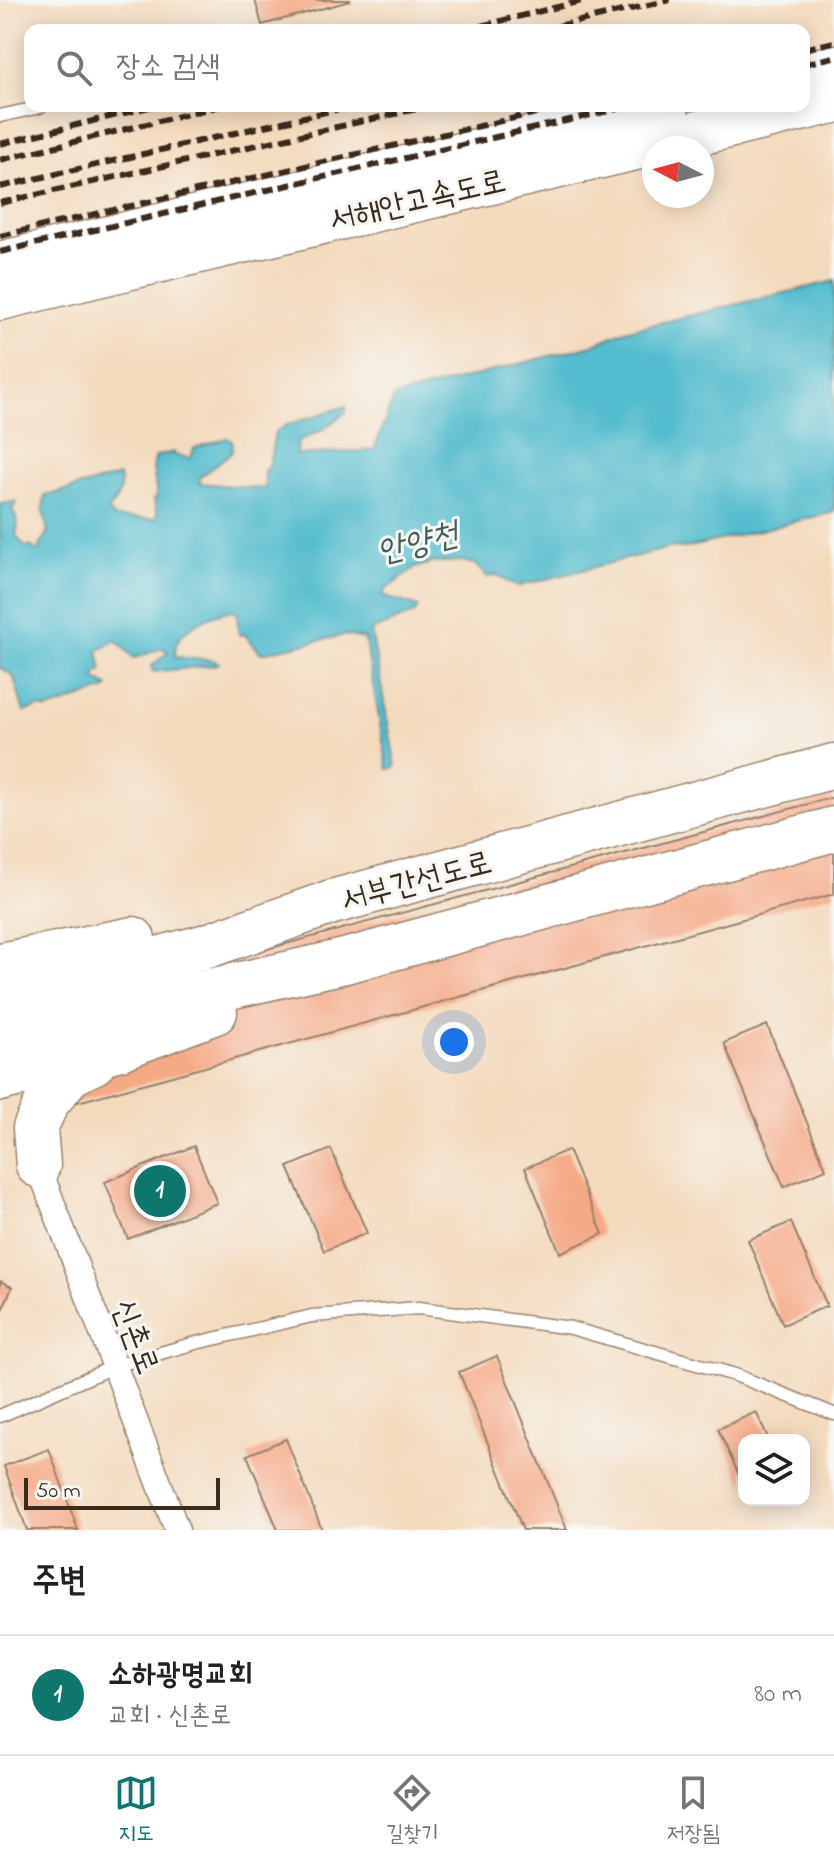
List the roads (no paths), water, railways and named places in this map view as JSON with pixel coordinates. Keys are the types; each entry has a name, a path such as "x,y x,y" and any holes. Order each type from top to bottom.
{"highway":[{"path":"810,73 834,67"},
{"name":"서해안고속도로","path":"810,107 834,101"},
{"name":"서해안고속도로","path":"0,264 642,112"},
{"name":"서해안고속도로","path":"0,298 787,112"},
{"name":"서부간선도로","path":"0,1001 207,946 332,902 834,766"},
{"name":"서부간선도로","path":"0,1038 345,961 834,829"},
{"path":"0,965 332,902"},
{"path":"38,1165 35,1128 47,1102 70,1074 120,1048 345,961"},
{"path":"0,1079 120,1048"},
{"path":"0,1118 15,1130 38,1165"}],"street":[{"name":"신촌로","path":"38,1165 177,1530"}],"lane":[{"path":"0,116 24,111"},
{"path":"0,1416 115,1366 192,1344 312,1316 419,1308 571,1328 735,1375 834,1414"}],"water":[{"name":"안양천","path":"834,281 834,512 686,548 673,547 519,586 498,575 487,577 475,564 461,561 431,563 415,568 385,590 382,596 418,607 415,613 371,631 396,767 388,769 365,639 345,635 261,653 244,634 239,635 234,610 204,619 185,631 179,639 176,657 213,660 219,663 215,665 153,672 152,666 168,652 163,648 134,658 116,640 98,651 102,671 97,673 95,679 108,686 107,689 46,710 40,707 24,712 13,675 0,668 0,504 17,501 12,508 18,523 16,536 25,547 30,546 38,551 48,531 43,509 45,496 119,476 118,495 108,511 115,518 155,519 154,500 157,497 153,466 156,456 174,452 174,455 191,458 194,448 227,438 233,442 232,452 201,476 199,483 265,489 265,470 269,466 275,432 287,425 346,406 346,412 321,431 298,441 297,455 374,450 394,397 592,345 625,331"}],"railway":[{"path":"488,24 586,0"},
{"path":"567,24 670,0"},
{"path":"810,48 834,42"},
{"path":"810,63 834,57"},
{"path":"0,144 129,112"},
{"path":"0,160 196,112"},
{"path":"0,187 326,112"},
{"path":"0,203 403,112"},
{"path":"0,236 541,112"},
{"path":"0,252 604,112"}],"place":[{"name":"소하광명교회","path":"160,1191"}]}
